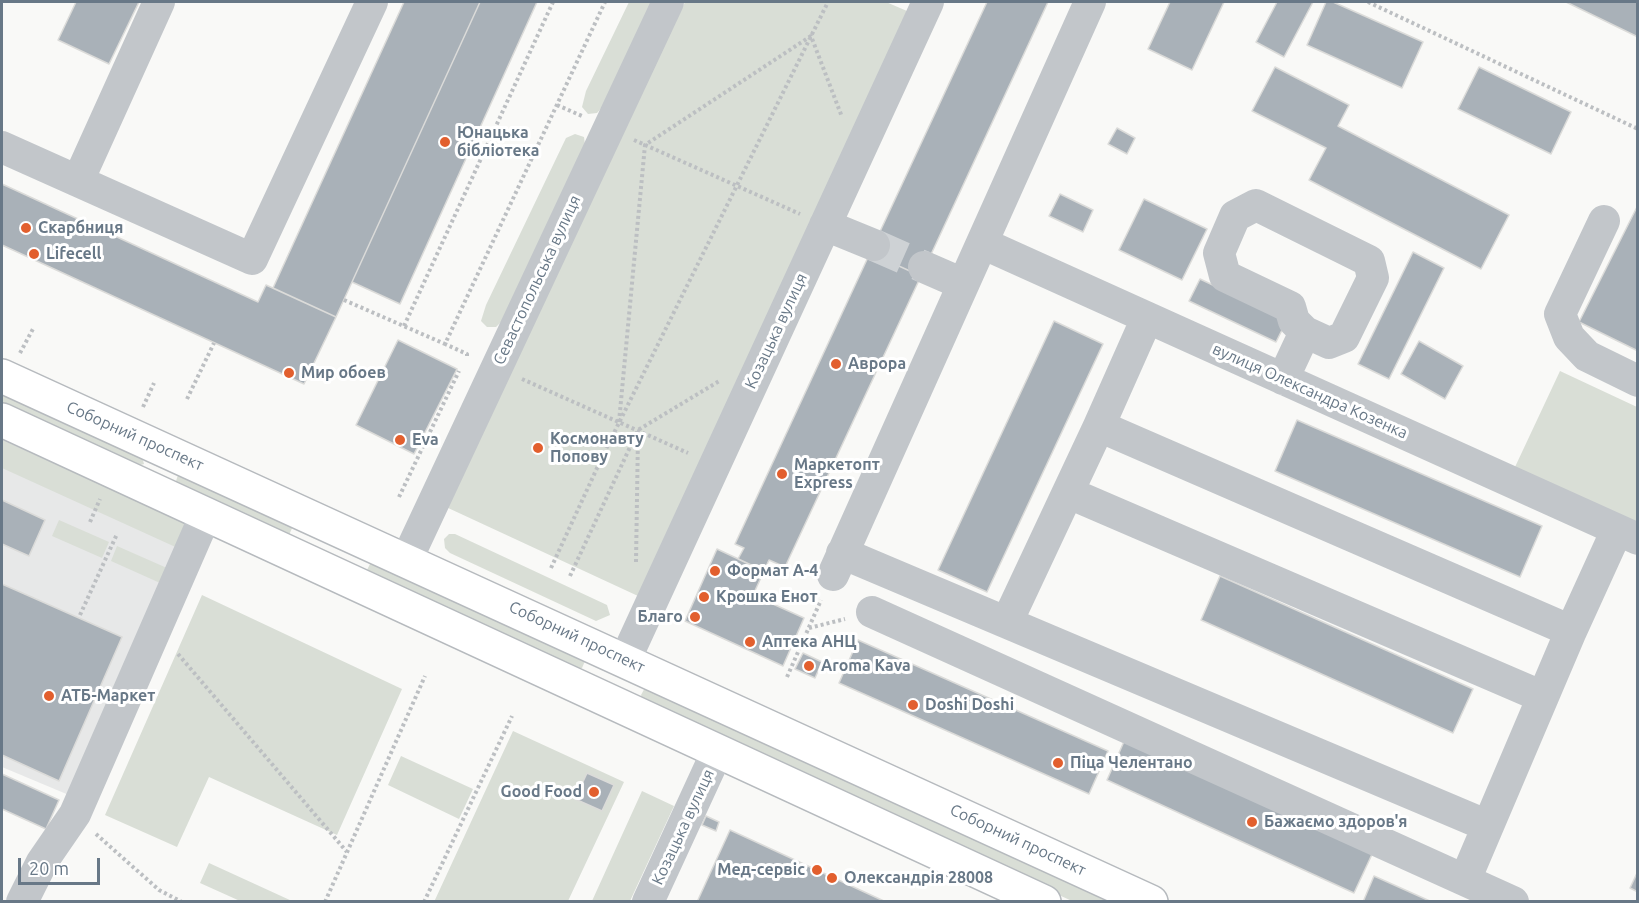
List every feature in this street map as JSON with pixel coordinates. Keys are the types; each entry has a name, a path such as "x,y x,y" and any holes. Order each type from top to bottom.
{"main road":[{"name":"Соборний проспект","path":"7,364 172,453 1151,902"},
{"path":"2,420 311,562 1027,898"},
{"path":"154,490 172,453"},
{"path":"311,562 328,524"},
{"path":"606,701 625,660"}],"street":[{"path":"78,181 159,2"},
{"path":"2,147 252,260 372,2"},
{"name":"Севастопольська вулиця","path":"407,559 668,2"},
{"name":"Козацька вулиця","path":"625,660 928,2"},
{"path":"1079,5 982,243 837,564 1007,622 1488,826"},
{"path":"1256,205 1369,261 1373,278 1344,337 1329,343 1305,332 1294,321 1290,307 1225,276 1218,253 1235,216 1256,205"},
{"path":"1604,220 1560,314 1569,337 1587,356 1638,381"},
{"path":"825,225 874,245"},
{"name":"вулиця Олександра Козенка","path":"982,243 1627,535"},
{"path":"924,267 963,284"},
{"path":"1007,622 1069,494 1148,318"},
{"path":"1283,379 1305,332"},
{"path":"1099,426 1571,631"},
{"path":"1069,494 1543,697"},
{"path":"22,902 42,862 75,814 206,514"},
{"path":"1465,880 1571,631 1627,535"},
{"path":"872,612 1513,902"},
{"name":"Козацька вулиця","path":"648,902 717,752"}],"path":[{"path":"404,326 553,2"},
{"path":"445,344 605,2"},
{"path":"551,568 619,422 828,2"},
{"path":"1368,2 1638,129"},
{"path":"645,145 811,36"},
{"path":"557,105 588,119"},
{"path":"630,138 825,225"},
{"path":"619,422 645,145"},
{"path":"344,300 467,354 464,361"},
{"path":"7,364 22,352 34,327"},
{"path":"187,399 214,343"},
{"path":"399,497 460,369"},
{"path":"142,409 154,383"},
{"path":"541,387 715,465"},
{"path":"636,567 638,430"},
{"path":"570,576 638,430"},
{"path":"90,522 104,492"},
{"path":"80,615 117,534"},
{"path":"787,677 837,564"},
{"path":"809,628 872,612"},
{"path":"156,628 347,852"},
{"path":"324,902 425,676"},
{"path":"424,902 512,716"},
{"path":"75,814 159,890 182,902"}],"shaded area":[{"path":"629,2 653,2 605,104 597,113 588,114 582,107 586,91"},
{"path":"685,2 886,2 907,11 638,596 446,507"},
{"path":"575,134 584,137 585,145 505,318 496,327 487,327 481,321 486,305 566,138"},
{"path":"1560,371 1637,407 1637,523 1515,467"},
{"path":"2,392 142,457 144,464 137,466 2,404"},
{"path":"2,433 190,519 76,798 2,767"},
{"path":"2,440 193,526 182,550 2,468"},
{"path":"179,472 293,526 289,535 181,491 176,481"},
{"path":"59,520 109,542 102,558 52,536"},
{"path":"449,534 455,534 607,605 610,615 596,621 450,553 445,548 444,539"},
{"path":"117,546 176,572 169,587 111,561"},
{"path":"372,560 580,651 585,661 582,668 570,671 372,579 367,570"},
{"path":"202,595 402,689 337,835 209,777 177,847 105,815"},
{"path":"647,684 1130,901 1072,901 644,706 641,695"},
{"path":"513,731 624,782 568,901 434,902"},
{"path":"401,756 473,789 459,819 388,785"},
{"path":"642,791 674,806 630,901 592,901"},
{"path":"209,863 292,901 240,901 200,883"}],"building":[{"path":"76,2 139,2 109,64 58,40"},
{"path":"404,2 480,2 336,317 273,288"},
{"name":"Юнацька бібліотека","path":"480,2 537,2 400,304 352,282"},
{"path":"987,2 1048,2 921,276 870,253"},
{"path":"1170,2 1224,2 1192,70 1148,49"},
{"path":"1277,2 1313,2 1284,57 1256,42"},
{"path":"1326,2 1333,2 1423,42 1402,88 1307,45"},
{"path":"1566,2 1638,2 1638,37"},
{"path":"1275,67 1349,105 1338,126 1509,215 1481,269 1309,180 1326,148 1252,111"},
{"path":"1479,67 1571,112 1551,154 1458,109"},
{"path":"1117,128 1135,138 1127,154 1108,144"},
{"path":"2,184 258,302 266,285 336,317 304,384 2,245"},
{"path":"1060,194 1093,210 1083,232 1049,216"},
{"path":"1144,199 1207,229 1182,280 1119,250"},
{"path":"1638,205 1638,351 1579,322"},
{"path":"1413,252 1444,268 1389,379 1358,364"},
{"path":"870,253 921,276 785,567 769,560 764,571 738,559 744,548 735,544"},
{"path":"1200,279 1287,320 1276,342 1189,301"},
{"path":"1054,321 1103,344 987,592 938,570"},
{"path":"398,340 457,369 414,454 356,425"},
{"path":"1419,341 1463,366 1445,399 1401,374"},
{"path":"1297,420 1542,526 1520,577 1275,471"},
{"path":"2,500 45,520 29,556 2,544"},
{"path":"717,549 764,571 753,595 804,618 783,666 685,621"},
{"path":"1220,576 1473,689 1453,733 1201,620"},
{"name":"АТБ-Маркет","path":"2,584 122,637 59,781 2,755"},
{"path":"858,640 1108,751 1089,794 839,683"},
{"name":"Aroma Kava","path":"803,653 822,662 815,678 795,669"},
{"path":"1126,737 1374,850 1354,893 1107,780"},
{"name":"Good Food","path":"587,773 614,785 602,811 575,799"},
{"path":"2,774 59,800 46,829 2,809"},
{"path":"706,816 719,822 716,831 702,825"},
{"path":"730,830 886,902 697,902"},
{"path":"1638,871 1638,892 1630,888"},
{"path":"1374,876 1432,902 1363,902"}],"tunnel":[{"path":"874,245 924,267"}],"place":[{"name":"Юнацька бібліотека","path":"445,142"},
{"name":"Скарбниця","path":"26,228"},
{"name":"Lifecell","path":"34,254"},
{"name":"Аврора","path":"836,364"},
{"name":"Мир обоев","path":"289,373"},
{"name":"Eva","path":"400,440"},
{"name":"Космонавту Попову","path":"538,448"},
{"name":"Маркетопт Express","path":"782,474"},
{"name":"Формат А-4","path":"715,571"},
{"name":"Крошка Енот","path":"704,597"},
{"name":"Благо","path":"695,617"},
{"name":"Аптека АНЦ","path":"750,642"},
{"name":"Aroma Kava","path":"809,666"},
{"name":"АТБ-Маркет","path":"49,696"},
{"name":"Doshi Doshi","path":"913,705"},
{"name":"Піца Челентано","path":"1058,763"},
{"name":"Good Food","path":"594,792"},
{"name":"Бажаємо здоров'я","path":"1252,822"},
{"name":"Мед-сервіс","path":"817,870"},
{"name":"Олександрія 28008","path":"832,878"}]}
